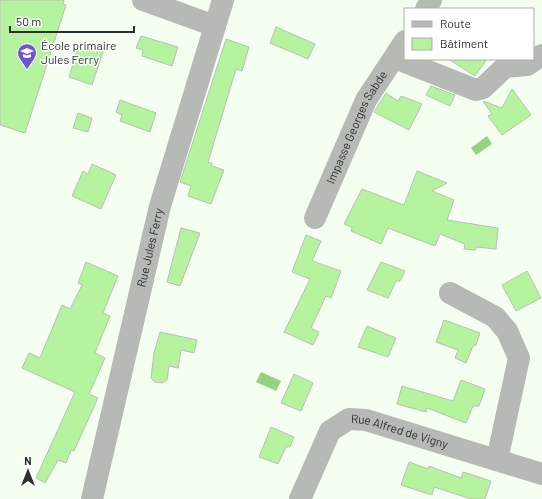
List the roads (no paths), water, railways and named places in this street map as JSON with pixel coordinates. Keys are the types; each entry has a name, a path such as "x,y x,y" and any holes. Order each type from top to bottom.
{"street":[{"path":"143,0 215,26"},
{"name":"Rue Jules Ferry","path":"92,499 160,206 175,152 223,0"},
{"name":"Impasse Georges Sabde","path":"315,218 366,100 400,50"},
{"path":"419,60 476,90 483,88 505,67 527,65 542,55"},
{"path":"450,293 495,317 507,331 519,358 497,460"},
{"name":"Rue Alfred de Vigny","path":"300,499 330,431 349,419 366,420 542,474"}],"place":[{"name":"École primaire Jules Ferry","path":"27,70"}]}
